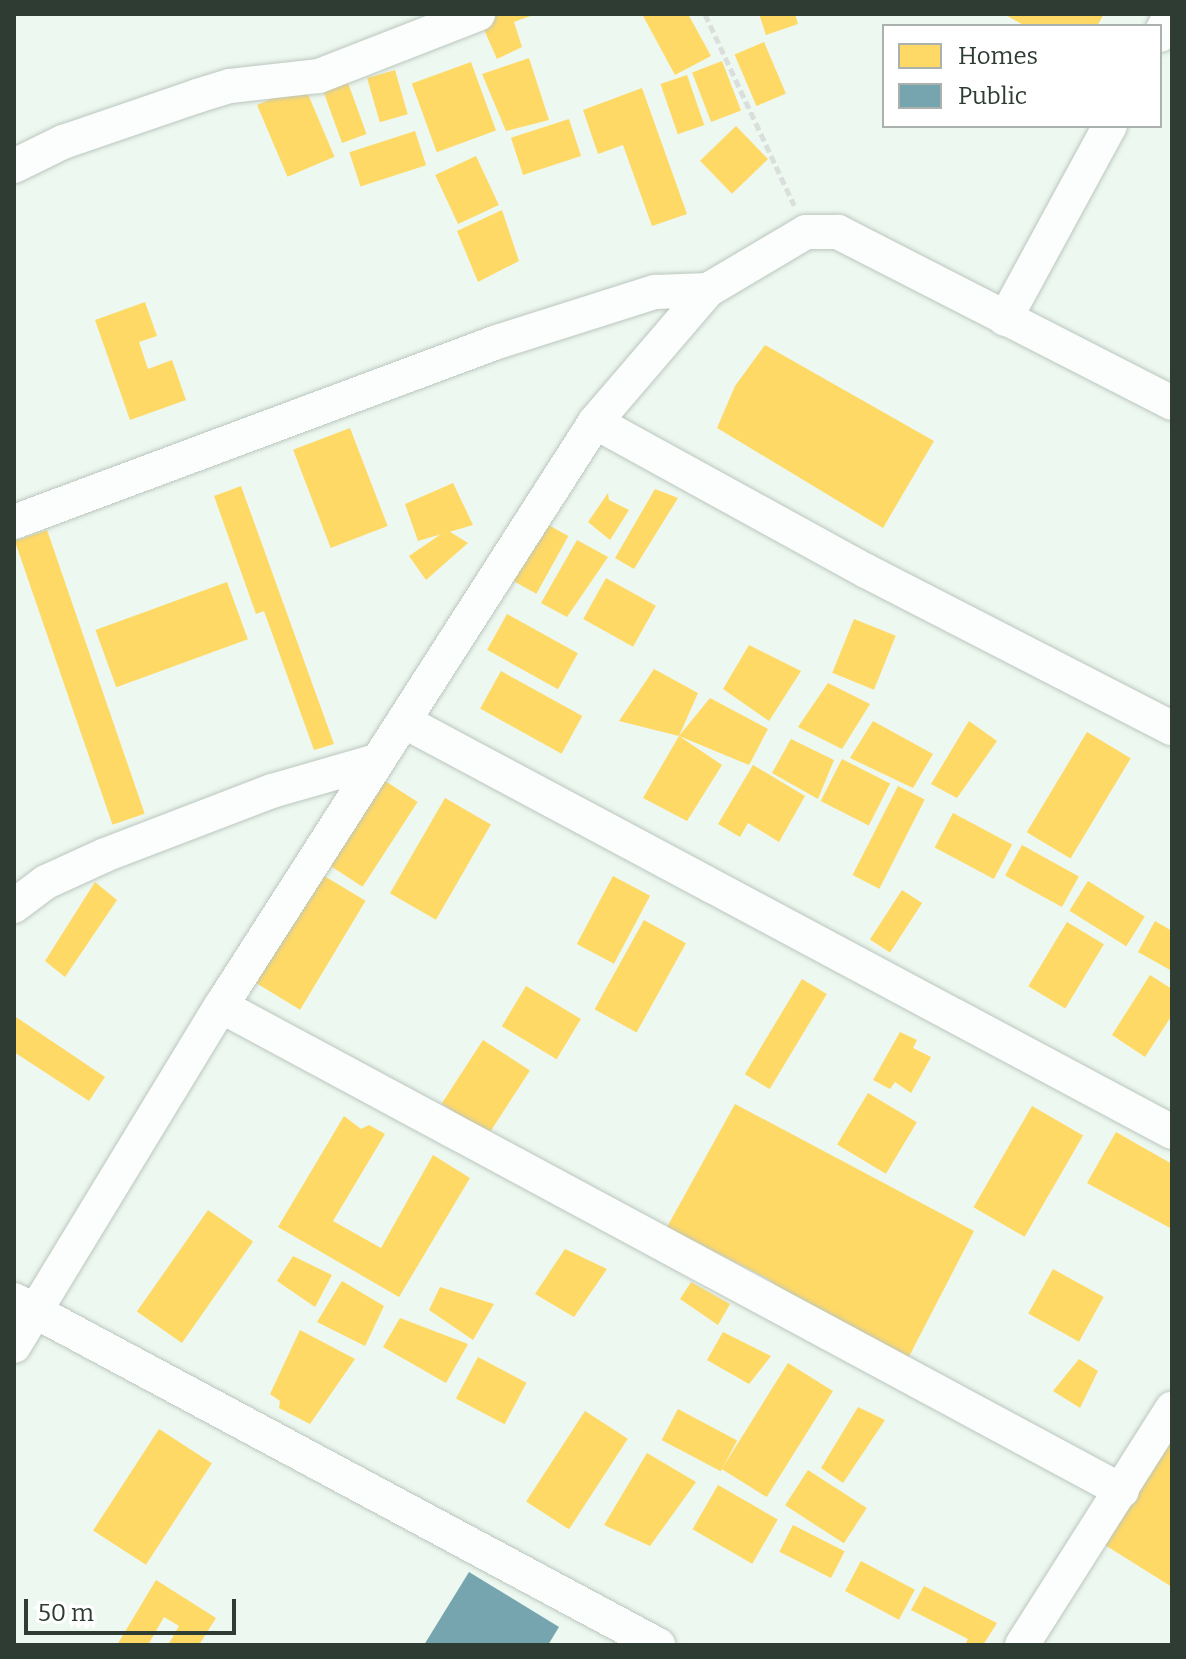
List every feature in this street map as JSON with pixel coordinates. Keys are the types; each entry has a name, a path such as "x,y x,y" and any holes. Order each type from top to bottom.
{"street":[{"path":"14,166 63,142 197,96 230,86 319,76 478,14"},
{"path":"1005,319 1109,128"},
{"path":"14,1346 25,1307 376,761 407,723 595,422 708,290 806,232 838,232 1172,403"},
{"path":"14,522 497,342 655,292 708,290"},
{"path":"595,422 866,571 1172,728"},
{"path":"407,723 1172,1132"},
{"path":"14,906 46,882 105,855 272,791 376,761"},
{"path":"221,1006 1122,1491"},
{"path":"25,1307 658,1645"},
{"path":"1022,1645 1172,1409"}],"path":[{"path":"705,14 806,232"}],"building: Homes":[{"path":"536,14 514,22 522,47 497,59 478,16"},
{"path":"642,14 688,14 711,56 675,75"},
{"path":"759,14 795,14 798,24 766,35"},
{"path":"1004,14 1104,14 1098,24 1022,24"},
{"path":"764,42 786,94 756,106 735,55"},
{"path":"529,58 549,120 506,131 482,74"},
{"path":"722,61 741,110 711,122 692,72"},
{"path":"471,62 496,131 437,152 412,84"},
{"path":"395,70 408,114 380,122 367,78"},
{"path":"344,72 367,134 342,143 320,81"},
{"path":"687,75 704,125 678,134 661,84"},
{"path":"304,85 334,157 288,177 257,105"},
{"path":"642,88 687,214 652,226 623,145 598,154 583,110"},
{"path":"569,119 581,156 523,175 511,138"},
{"path":"736,126 768,159 732,194 700,161"},
{"path":"415,131 426,165 361,187 349,152"},
{"path":"476,156 499,205 458,224 435,175"},
{"path":"502,210 519,261 478,282 457,231"},
{"path":"145,302 157,336 139,342 148,369 172,360 186,400 130,420 95,320"},
{"path":"765,345 934,441 883,528 717,428 735,386"},
{"path":"350,428 388,526 331,548 293,450"},
{"path":"453,483 473,525 418,541 405,504"},
{"path":"241,486 334,744 314,750 264,611 256,614 214,496"},
{"path":"655,489 678,498 634,569 615,558"},
{"path":"608,493 609,500 629,510 610,540 588,522"},
{"path":"543,522 568,536 536,594 511,580"},
{"path":"47,530 145,814 113,825 15,541"},
{"path":"447,530 468,543 426,580 409,556"},
{"path":"577,540 608,557 567,617 541,603"},
{"path":"606,578 656,606 633,647 583,619"},
{"path":"227,582 248,639 116,687 95,630"},
{"path":"507,614 578,653 558,689 487,650"},
{"path":"854,619 896,636 874,690 832,673"},
{"path":"749,645 801,671 769,721 723,689"},
{"path":"654,669 698,693 679,736 619,721"},
{"path":"501,671 582,716 561,754 480,709"},
{"path":"828,683 870,704 842,749 798,727"},
{"path":"710,698 768,729 749,765 679,736"},
{"path":"873,721 933,754 913,788 850,758"},
{"path":"969,721 997,741 957,798 931,784"},
{"path":"1087,732 1131,758 1070,859 1027,832"},
{"path":"679,736 722,765 687,821 643,798"},
{"path":"791,739 834,760 818,799 772,773"},
{"path":"842,759 890,784 869,825 821,801"},
{"path":"753,765 805,796 779,842 748,823 740,837 718,824"},
{"path":"379,777 418,802 363,887 324,862"},
{"path":"898,786 925,800 879,889 853,875"},
{"path":"445,798 491,824 436,920 390,893"},
{"path":"953,813 1012,844 994,879 935,847"},
{"path":"1022,845 1079,877 1062,907 1005,876"},
{"path":"321,874 366,901 300,1010 256,983"},
{"path":"613,876 650,896 614,964 577,944"},
{"path":"1088,881 1145,917 1126,946 1069,911"},
{"path":"95,882 117,900 65,977 45,961"},
{"path":"902,890 922,903 890,953 870,939"},
{"path":"644,920 686,943 637,1032 595,1009"},
{"path":"1155,921 1172,931 1172,971 1138,952"},
{"path":"1067,922 1104,944 1065,1008 1028,986"},
{"path":"1150,975 1172,989 1172,1015 1145,1057 1112,1035"},
{"path":"802,979 827,994 770,1089 745,1074"},
{"path":"526,986 581,1019 557,1059 502,1026"},
{"path":"16,1017 105,1077 89,1101 14,1052"},
{"path":"900,1032 917,1040 913,1048 931,1057 911,1093 895,1082 890,1089 873,1080"},
{"path":"483,1040 530,1070 489,1134 442,1104"},
{"path":"868,1093 917,1122 886,1174 837,1144"},
{"path":"735,1104 974,1231 901,1372 766,1278 667,1227"},
{"path":"1032,1106 1083,1136 1025,1237 974,1207"},
{"path":"344,1116 361,1129 369,1125 385,1134 333,1221 381,1248 433,1155 470,1178 399,1297 278,1227"},
{"path":"1116,1132 1172,1164 1172,1229 1087,1183"},
{"path":"208,1210 253,1242 182,1343 137,1312"},
{"path":"565,1249 607,1269 574,1317 535,1294"},
{"path":"293,1256 332,1275 315,1307 277,1281"},
{"path":"1053,1269 1104,1297 1079,1342 1028,1314"},
{"path":"342,1281 384,1306 365,1346 317,1322"},
{"path":"691,1282 730,1304 718,1325 680,1299"},
{"path":"440,1287 494,1304 473,1340 429,1310"},
{"path":"400,1318 468,1344 446,1383 383,1347"},
{"path":"300,1330 355,1359 310,1424 279,1408 280,1401 270,1394"},
{"path":"723,1332 771,1356 749,1384 707,1360"},
{"path":"478,1357 527,1383 504,1424 456,1398"},
{"path":"1079,1359 1098,1371 1080,1408 1053,1391"},
{"path":"788,1363 833,1391 767,1497 722,1469"},
{"path":"858,1407 885,1420 843,1483 821,1468"},
{"path":"678,1409 737,1440 721,1471 662,1440"},
{"path":"585,1411 628,1439 569,1529 526,1502"},
{"path":"159,1429 212,1463 146,1565 93,1530"},
{"path":"1172,1438 1172,1587 1105,1545"},
{"path":"647,1453 696,1482 650,1546 604,1525"},
{"path":"808,1470 867,1508 844,1543 785,1505"},
{"path":"718,1485 778,1520 752,1564 692,1529"},
{"path":"793,1525 845,1551 831,1578 779,1552"},
{"path":"861,1561 915,1590 899,1620 845,1591"},
{"path":"156,1580 216,1618 199,1645 168,1645 179,1626 164,1617 148,1645 117,1645"},
{"path":"924,1586 997,1623 983,1645 965,1645 968,1639 911,1610"}],"building: Public":[{"path":"469,1572 559,1627 548,1645 424,1645"}]}
